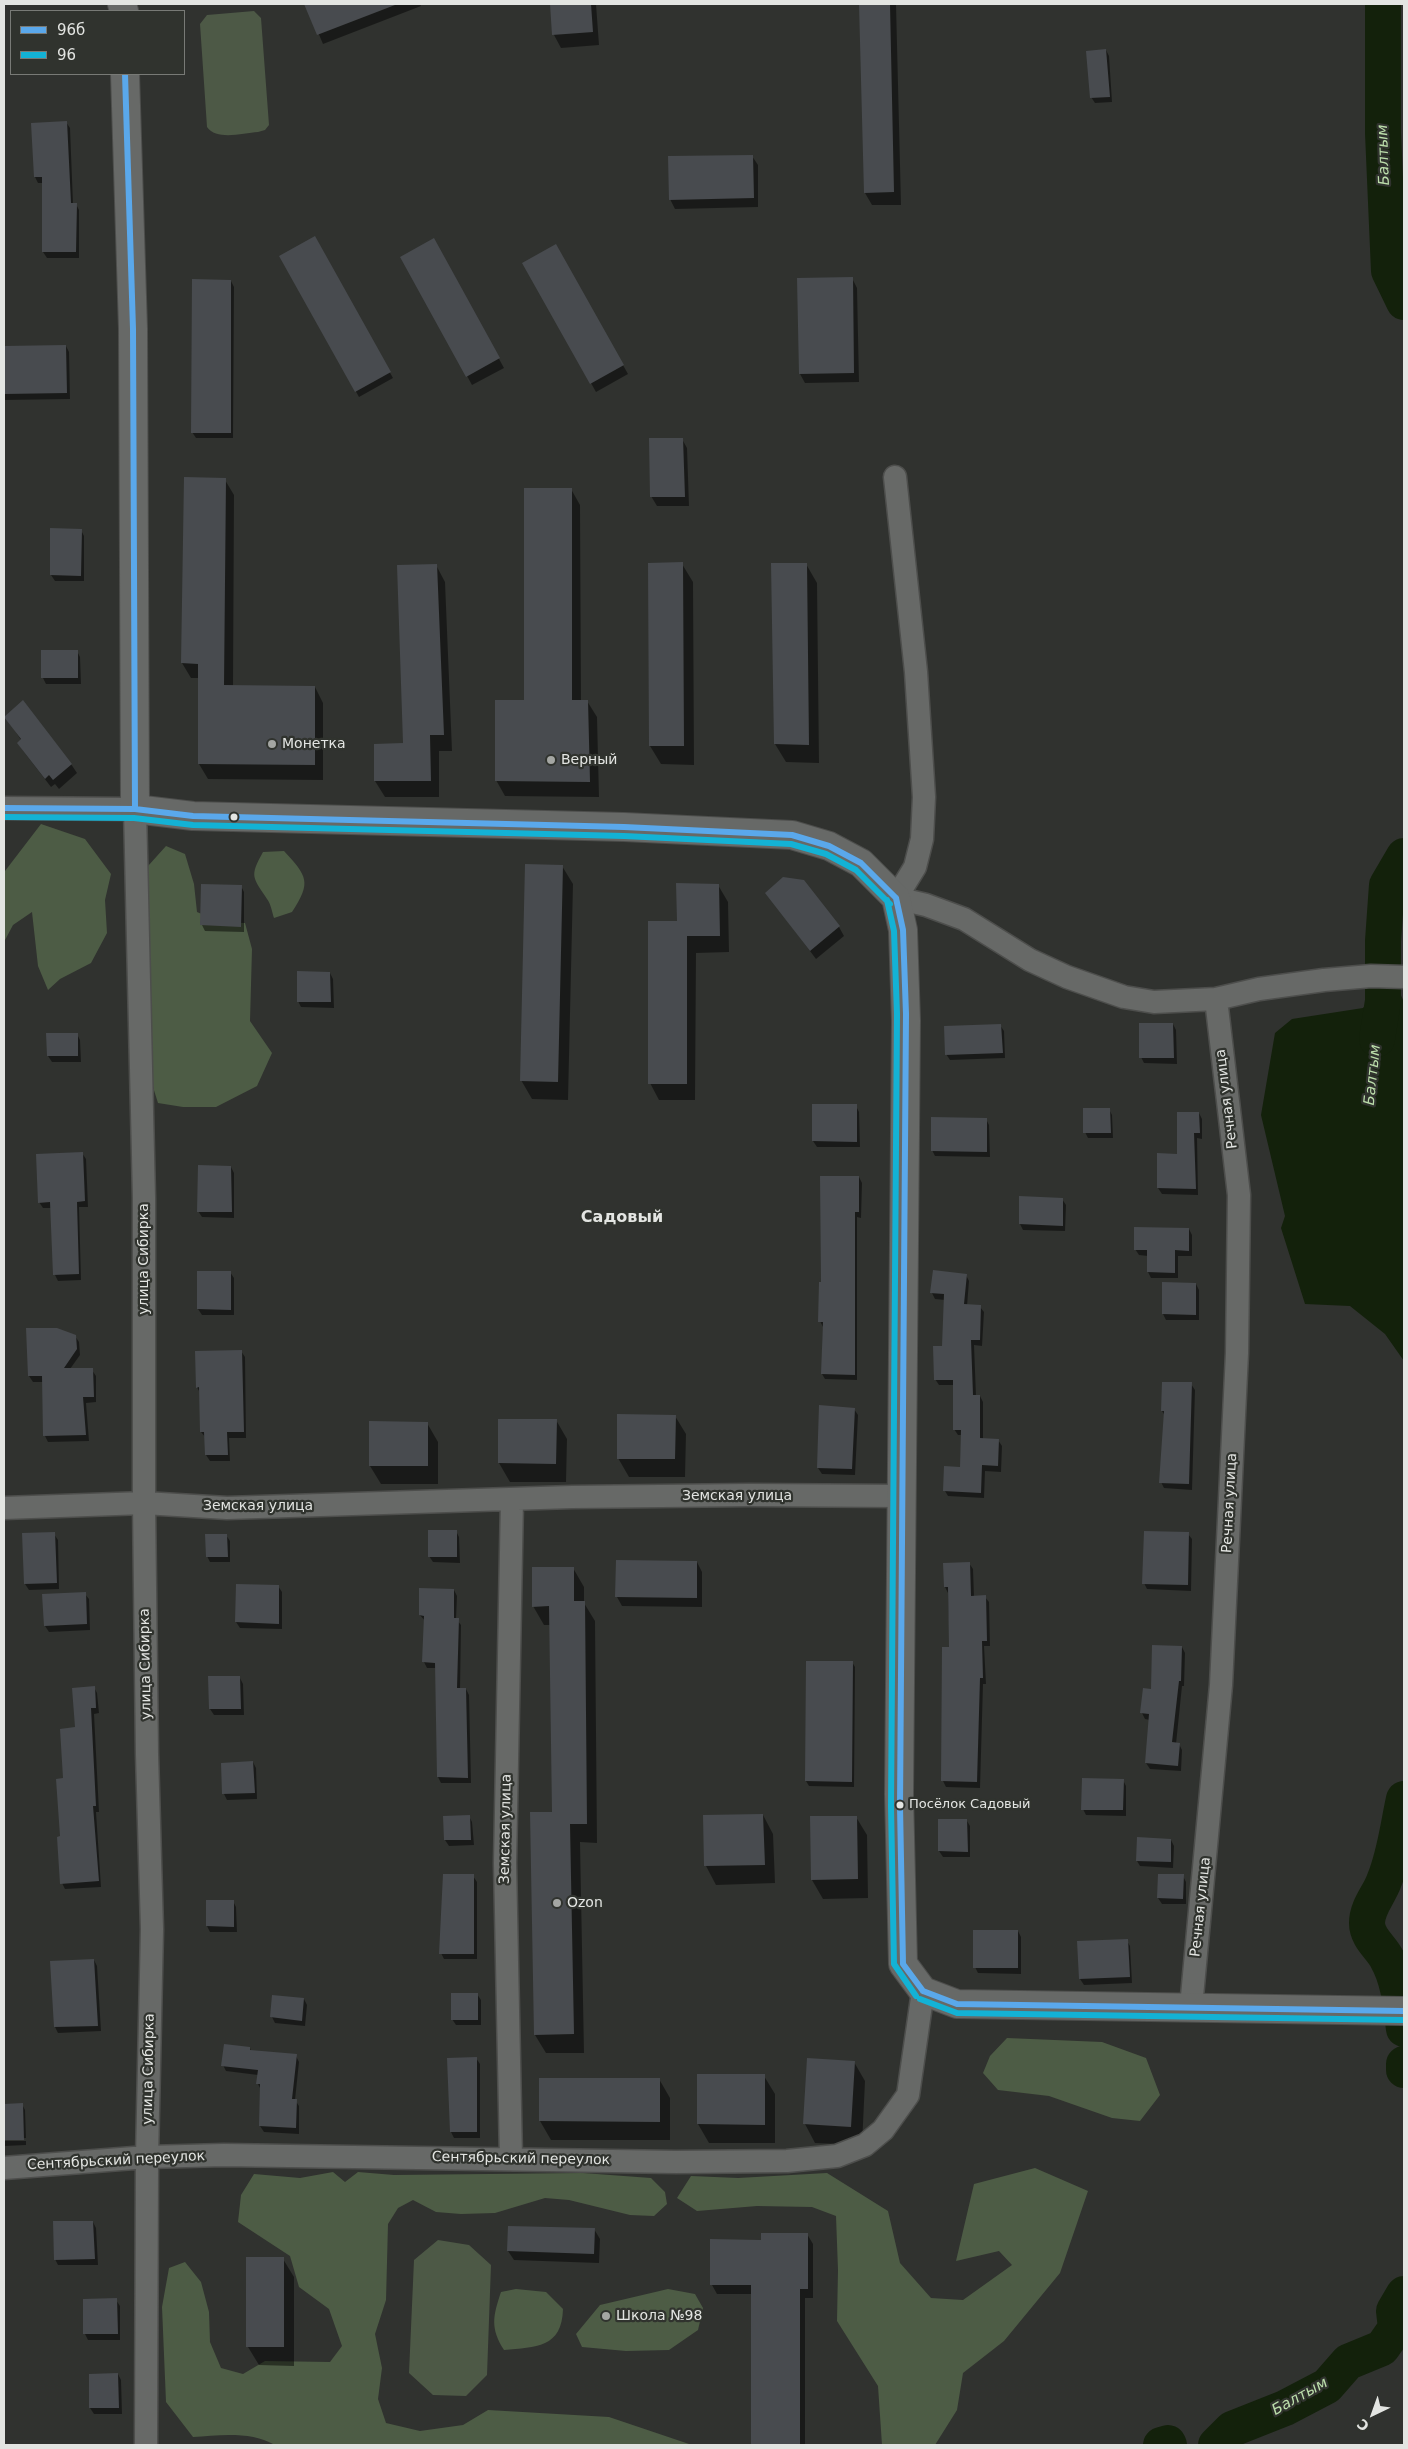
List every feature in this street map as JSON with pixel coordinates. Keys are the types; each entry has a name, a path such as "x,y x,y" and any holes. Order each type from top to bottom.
{"street":[{"name":"улица Сибирка","path":"126,75 133,329 135,808 144,1198 144,1503 147,1754 152,1929 147,2157 146,2445"},
{"path":"895,477 916,672 924,797 922,839 915,867 896,898 903,930 906,1014 899,1800 903,1964 923,1991 956,2004 1404,2011"},
{"path":"4,808 135,808 193,816 624,827 792,835 829,846 861,863 896,898 926,905 964,919 1030,960 1098,990 1124,997 1154,1002 1216,999 1259,989 1371,976 1404,977"},
{"name":"Речная улица","path":"1191,2007 1221,1685 1237,1353 1238,1196 1216,999"},
{"name":"Земская улица","path":"4,1508 144,1503 227,1508 749,1495 902,1496"},
{"name":"Земская улица","path":"511,2159 505,1863 512,1500"},
{"name":"Сентябрьский переулок","path":"4,2168 147,2157 233,2155 680,2162 787,2161 837,2156 865,2144 883,2130 908,2095 923,1991"}],"shaded area":[{"path":"254,11 261,18 269,125 265,130 258,132 231,135 217,134 207,127 200,24 207,15"},
{"path":"41,824 85,839 111,874 105,900 107,933 91,963 60,979 48,990 38,966 32,912 13,925 4,942 4,867 5,871"},
{"path":"166,846 185,854 194,884 197,912 220,922 245,923 252,949 250,1021 272,1053 257,1086 216,1107 183,1107 158,1103 152,1084 146,923 148,866"},
{"path":"284,851 302,873 304,886 292,912 274,918 270,903 256,881 254,872 263,852"},
{"path":"1007,2038 1102,2042 1146,2058 1160,2095 1140,2121 1112,2118 1049,2096 998,2090 983,2073 990,2056"},
{"path":"1035,2168 1088,2191 1060,2273 1004,2341 963,2373 957,2410 935,2445 882,2445 878,2386 837,2321 836,2216 812,2207 757,2206 697,2211 677,2198 691,2176 738,2178 827,2173 888,2211 900,2263 931,2298 963,2300 1012,2265 999,2251 956,2261 974,2184"},
{"path":"333,2172 345,2182 358,2172 394,2175 583,2173 651,2178 665,2192 667,2204 654,2216 630,2215 569,2200 545,2198 495,2213 461,2214 436,2212 413,2200 398,2208 388,2224 386,2300 375,2334 382,2368 378,2399 386,2423 420,2431 463,2425 488,2410 609,2417 692,2445 275,2445 246,2436 193,2437 166,2402 162,2307 169,2268 185,2262 201,2282 209,2312 210,2342 221,2368 243,2374 265,2361 330,2362 342,2346 329,2309 299,2287 290,2256 238,2222 241,2195 254,2174 300,2178"},
{"path":"438,2240 469,2245 491,2265 487,2375 466,2396 433,2395 409,2373 414,2260"},
{"path":"516,2289 546,2292 563,2309 561,2322 558,2331 545,2343 527,2348 504,2350 496,2335 494,2322 496,2308 501,2292"},
{"path":"668,2289 695,2294 703,2308 698,2330 669,2350 626,2351 582,2347 576,2334 600,2305"}],"water":[{"path":"1398,989 1404,1002 1404,1361 1385,1334 1350,1306 1305,1304 1281,1228 1285,1216 1261,1115 1275,1033 1292,1019 1363,1008 1379,991"}],"building":[{"path":"304,4 395,4 395,5 317,35"},
{"path":"550,4 591,4 593,32 552,35"},
{"path":"859,4 890,4 894,192 864,193"},
{"path":"1106,49 1110,97 1090,98 1086,51"},
{"path":"67,121 71,203 77,203 76,252 42,252 42,177 34,177 31,123"},
{"path":"753,155 754,198 669,200 668,156"},
{"path":"315,236 391,372 355,392 279,256"},
{"path":"434,238 500,358 466,377 400,257"},
{"path":"556,244 624,365 590,384 522,263"},
{"path":"853,277 854,373 799,374 797,278"},
{"path":"192,279 231,280 231,433 191,433"},
{"path":"66,345 67,393 4,394 4,346"},
{"path":"649,438 683,438 685,497 650,497"},
{"path":"184,477 226,478 224,685 315,686 315,765 198,764 198,664 181,663"},
{"path":"524,488 572,488 572,700 588,700 590,782 495,781 495,700 524,700"},
{"path":"50,528 82,529 81,576 50,575"},
{"path":"683,562 684,746 649,746 648,563"},
{"path":"771,563 807,563 809,745 774,744"},
{"path":"437,564 444,735 430,735 431,781 374,781 374,744 403,743 397,565"},
{"path":"41,650 78,650 78,678 41,678"},
{"path":"23,700 72,764 53,780 49,775 45,779 17,743 21,739 4,717"},
{"path":"525,864 563,865 558,1082 520,1081"},
{"path":"783,877 804,880 840,926 810,951 765,893"},
{"path":"676,883 719,884 720,936 687,936 687,1084 648,1084 648,921 677,921"},
{"path":"201,884 242,885 241,927 200,925"},
{"path":"297,971 330,972 331,1002 297,1002"},
{"path":"1139,1023 1173,1023 1174,1058 1139,1058"},
{"path":"1001,1024 1003,1053 945,1055 944,1026"},
{"path":"46,1033 78,1033 78,1056 47,1056"},
{"path":"812,1104 857,1104 857,1142 812,1141"},
{"path":"1083,1108 1110,1108 1111,1133 1083,1133"},
{"path":"1177,1112 1199,1112 1200,1133 1194,1133 1196,1189 1157,1188 1157,1153 1177,1154"},
{"path":"931,1117 987,1118 987,1152 931,1151"},
{"path":"83,1152 85,1201 77,1202 79,1274 53,1275 50,1202 38,1203 36,1154"},
{"path":"198,1165 231,1166 232,1212 197,1212"},
{"path":"820,1176 859,1176 859,1212 855,1212 855,1375 821,1374 823,1322 818,1322 819,1282 821,1282"},
{"path":"1019,1196 1063,1198 1063,1226 1019,1224"},
{"path":"1134,1227 1189,1228 1189,1251 1175,1250 1175,1273 1147,1272 1147,1250 1134,1250"},
{"path":"933,1270 967,1274 964,1304 981,1305 980,1340 971,1340 973,1395 980,1395 980,1438 999,1439 998,1466 982,1465 981,1493 943,1491 944,1466 960,1467 961,1430 953,1430 953,1380 934,1380 933,1346 942,1346 944,1294 930,1293"},
{"path":"197,1271 231,1271 231,1310 197,1309"},
{"path":"1162,1282 1196,1283 1196,1315 1162,1314"},
{"path":"26,1328 57,1328 76,1335 77,1349 64,1368 93,1368 94,1397 83,1397 86,1435 43,1436 42,1376 28,1376"},
{"path":"242,1350 244,1432 227,1432 228,1455 205,1455 204,1432 200,1432 199,1387 196,1388 195,1351"},
{"path":"1162,1382 1192,1382 1189,1484 1159,1483 1164,1411 1161,1411"},
{"path":"819,1405 855,1408 852,1469 817,1468"},
{"path":"617,1414 676,1415 675,1459 617,1459"},
{"path":"498,1419 557,1419 556,1464 498,1463"},
{"path":"369,1421 428,1422 428,1466 369,1466"},
{"path":"428,1530 457,1530 457,1557 428,1557"},
{"path":"1144,1531 1189,1532 1188,1585 1142,1584"},
{"path":"55,1532 57,1583 24,1584 22,1533"},
{"path":"205,1534 227,1534 228,1557 206,1557"},
{"path":"616,1560 697,1561 697,1598 615,1597"},
{"path":"970,1562 971,1596 986,1595 987,1641 982,1641 983,1678 980,1678 977,1782 941,1781 942,1647 949,1647 948,1587 944,1587 943,1563"},
{"path":"532,1567 574,1567 574,1601 585,1601 587,1824 570,1824 574,2034 534,2035 530,1812 552,1812 549,1606 532,1607"},
{"path":"236,1584 279,1585 279,1624 235,1622"},
{"path":"419,1588 454,1589 454,1618 459,1618 457,1688 466,1688 468,1778 437,1777 435,1663 422,1662 424,1616 419,1615"},
{"path":"86,1592 87,1624 44,1626 42,1594"},
{"path":"1152,1645 1182,1646 1181,1681 1179,1681 1172,1742 1180,1743 1178,1766 1145,1763 1149,1714 1140,1713 1143,1688 1151,1689"},
{"path":"806,1661 853,1661 852,1782 805,1781"},
{"path":"208,1676 240,1676 241,1709 209,1709"},
{"path":"95,1686 96,1708 91,1708 96,1806 93,1806 99,1881 60,1884 57,1837 60,1836 56,1779 63,1778 60,1729 75,1727 72,1688"},
{"path":"253,1761 255,1793 222,1794 221,1763"},
{"path":"1082,1778 1124,1779 1123,1810 1081,1810"},
{"path":"763,1814 765,1865 704,1866 703,1815"},
{"path":"470,1815 471,1840 444,1840 443,1816"},
{"path":"810,1816 857,1816 858,1879 811,1880"},
{"path":"938,1819 967,1819 968,1852 938,1851"},
{"path":"1137,1837 1171,1839 1171,1862 1136,1861"},
{"path":"443,1874 474,1874 474,1954 439,1954"},
{"path":"1158,1874 1184,1874 1183,1899 1157,1898"},
{"path":"206,1900 234,1900 234,1927 206,1926"},
{"path":"973,1930 1018,1930 1018,1968 973,1968"},
{"path":"1128,1939 1130,1977 1079,1979 1077,1941"},
{"path":"94,1959 98,2026 54,2027 50,1961"},
{"path":"451,1993 478,1993 478,2020 451,2020"},
{"path":"272,1995 304,1998 302,2021 270,2017"},
{"path":"224,2044 250,2047 250,2050 297,2054 292,2099 297,2099 296,2128 259,2126 260,2084 256,2084 258,2070 221,2066"},
{"path":"477,2057 477,2132 450,2132 447,2058"},
{"path":"807,2058 855,2061 851,2127 803,2124"},
{"path":"697,2074 765,2074 765,2125 697,2124"},
{"path":"539,2078 660,2078 660,2122 539,2121"},
{"path":"23,2103 24,2140 4,2140 4,2104"},
{"path":"53,2221 93,2221 95,2259 54,2260"},
{"path":"508,2226 595,2228 594,2254 507,2251"},
{"path":"761,2233 808,2233 808,2289 800,2289 800,2445 751,2445 751,2285 710,2285 710,2239 761,2240"},
{"path":"246,2257 284,2257 284,2347 246,2347"},
{"path":"117,2298 118,2334 83,2334 83,2299"},
{"path":"118,2373 119,2408 89,2408 89,2374"}],"waterway":[{"name":"Балтым","path":"1383,4 1383,133 1389,271 1404,302"},
{"name":"Балтым","path":"1377,1039 1383,1001 1383,941 1387,885 1404,856"},
{"name":"Балтым","path":"1404,1799 1391,1861 1382,1886 1369,1912 1367,1923 1369,1933 1391,1967 1399,1993 1404,2029"},
{"name":"Балтым","path":"1404,2064 1404,2070"},
{"name":"Балтым","path":"1216,2445 1232,2429 1285,2408 1327,2386 1348,2362 1382,2348 1396,2328 1394,2311 1404,2294"},
{"name":"Балтым","path":"1161,2445 1168,2443 1169,2445"}],"transit line":[{"name":"96б","path":"125,75 133,329 135,809"},
{"name":"96б","path":"4,808 135,809 193,816 624,827 792,835 829,846 861,863 896,898"},
{"name":"96","path":"4,817 134,818 193,825 624,836 791,844 826,854 856,870 890,904"},
{"name":"96б","path":"896,898 903,930 906,1014 900,1806 903,1964 923,1991"},
{"name":"96","path":"887,900 894,931 897,1014 891,1806 894,1964 916,1996"},
{"name":"96б","path":"923,1991 957,2004 1404,2011"},
{"name":"96","path":"920,1999 957,2013 1404,2020"}],"place":[{"name":"Монетка","path":"272,744"},
{"name":"Верный","path":"551,760"},
{"name":"Посёлок Садовый","path":"900,1805"},
{"name":"Ozon","path":"557,1903"},
{"name":"Школа №98","path":"606,2316"}],"district":[{"name":"Садовый","path":"622,1218"}]}
